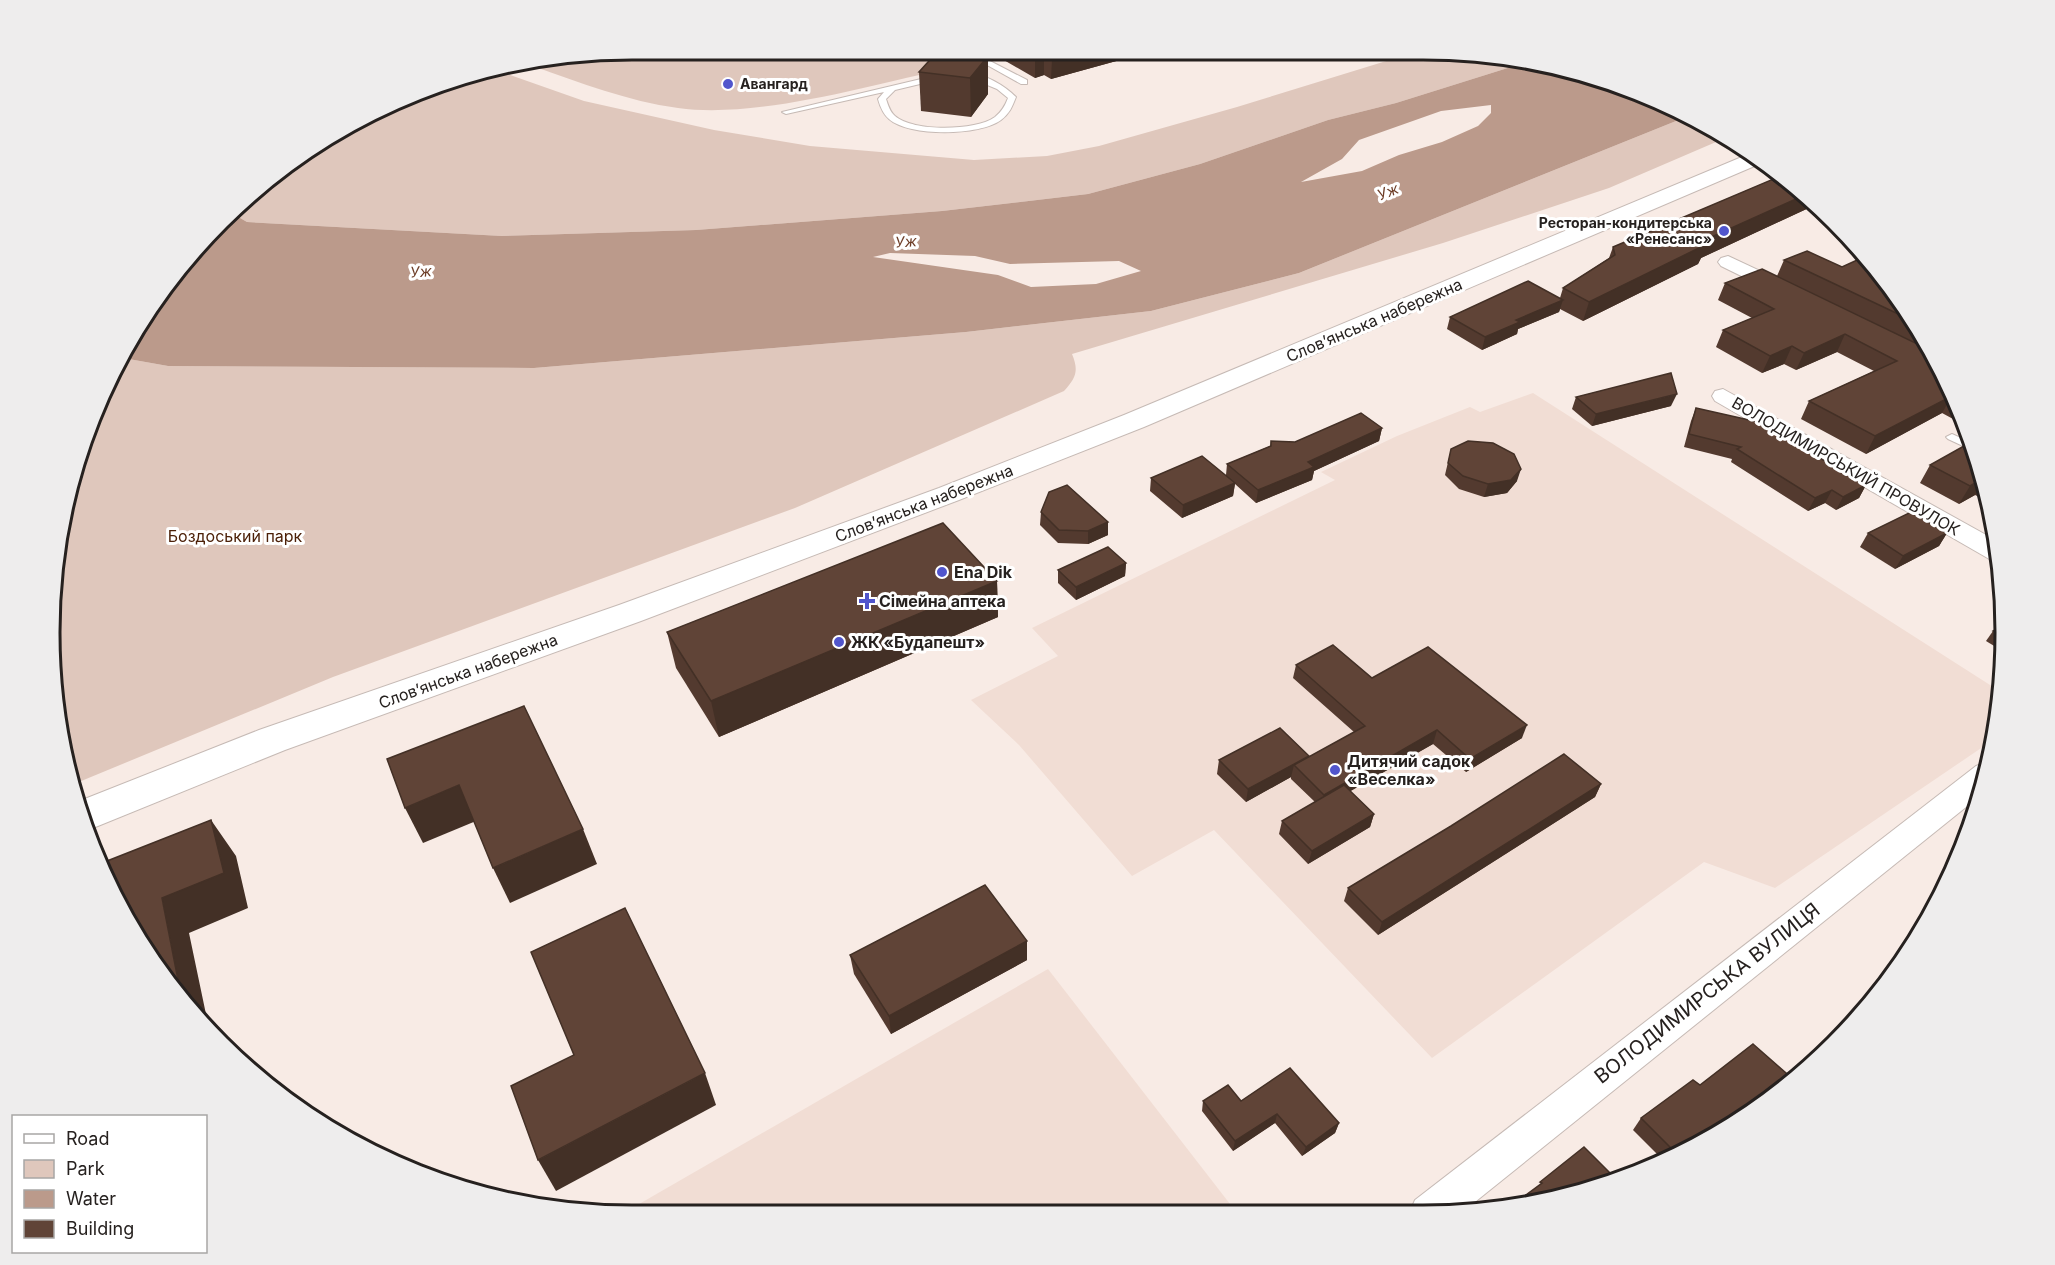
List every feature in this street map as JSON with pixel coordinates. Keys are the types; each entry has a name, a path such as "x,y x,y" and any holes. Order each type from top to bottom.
{"street":[{"name":"Словʼянська набережна","path":"89,813 272,740 618,617 971,486 1134,422 1748,161"},
{"path":"1728,262 1801,298"},
{"name":"ВОЛОДИМИРСЬКИЙ ПРОВУЛОК","path":"1723,396 1988,547"},
{"name":"ВОЛОДИМИРСЬКА ВУЛИЦЯ","path":"1441,1204 1974,784"}],"lane":[{"path":"982,60 1024,82"},
{"path":"892,88 882,99 884,110 896,121 943,129 973,128 993,121 1006,113 1012,97 1000,87 966,73 967,62"},
{"path":"786,112 946,76"},
{"path":"1952,437 1963,443"}],"shaded area":[{"path":"1533,393 1992,686 1983,747 1775,888 1704,862 1432,1058 1214,830 1132,876 1019,745 971,700 1058,656 1032,628 1335,480 1321,472 1397,436 1470,407 1480,412"},
{"path":"1048,969 1231,1205 637,1205"}],"green space":[{"name":"Авангард","path":"632,60 955,60 950,68 850,91 778,105 743,109 678,108 604,91 539,68 595,61"},
{"path":"1390,60 1460,61 1510,67 1396,103 1328,120 1200,164 1088,194 942,211 696,230 502,236 247,222 239,217 284,178 314,156 379,119 448,90 508,74 584,101 714,130 810,146 974,160 1047,156 1099,146"},
{"name":"Боздоський парк","path":"1678,120 1717,142 1609,188 1443,243 1072,354 1076,370 1064,391 795,508 333,677 80,781 71,744 61,670 61,595 65,558 71,521 90,448 130,359 168,366 534,368 966,332 1151,311 1299,273"}],"water":[{"name":"Уж","path":"1510,67 1607,90 1678,120 1299,273 1151,311 966,332 534,368 168,366 130,359 156,314 178,284 202,255 239,217 247,222 502,236 696,230 942,211 1088,194 1200,164 1328,120 1396,103","holes":["1491,105 1491,113 1478,126 1442,142 1399,155 1362,171 1301,182 1342,159 1359,140 1441,111","890,253 975,256 1010,264 1119,261 1141,271 1096,284 1031,287 998,275 873,257"]}],"building":[{"path":"930,60 985,60 970,78 919,72"},
{"path":"1773,179 1796,199 1700,242 1705,245 1589,302 1563,288 1615,255 1613,247"},
{"path":"1807,251 1842,267 1857,260 1899,315 1784,260"},
{"path":"1762,269 1917,344 1945,400 1875,436 1809,401 1897,361 1845,334 1804,353 1792,346 1770,356 1723,330 1774,309 1725,283"},
{"path":"1528,281 1563,300 1516,320 1520,322 1485,337 1450,317"},
{"path":"1671,373 1677,394 1596,414 1576,397"},
{"path":"1696,408 1758,422 1866,485 1843,497 1832,490 1815,498 1737,449 1741,447 1689,434"},
{"path":"1361,413 1382,428 1308,462 1314,467 1258,490 1227,464 1271,446 1271,441 1295,442"},
{"path":"1468,441 1493,443 1514,454 1521,469 1511,480 1488,484 1463,476 1448,463 1451,449"},
{"path":"1964,446 1975,483 1970,486 1930,465"},
{"path":"1202,456 1235,483 1183,505 1151,478"},
{"path":"1067,485 1108,522 1088,531 1059,530 1041,512 1049,492"},
{"path":"1911,512 1947,533 1903,556 1868,533"},
{"path":"943,523 997,581 711,701 667,632"},
{"path":"1108,547 1126,563 1076,587 1058,570"},
{"path":"1333,645 1372,678 1428,647 1527,725 1470,759 1437,730 1324,795 1294,765 1365,726 1296,665"},
{"path":"524,706 583,829 493,868 459,785 405,808 387,759"},
{"path":"1280,728 1309,756 1248,789 1219,760"},
{"path":"1564,754 1601,784 1382,922 1348,888 1451,826"},
{"path":"1344,785 1374,814 1312,851 1282,821"},
{"path":"211,820 224,873 162,898 178,981 156,951 137,919 108,861"},
{"path":"985,885 1027,941 889,1016 850,955"},
{"path":"625,908 705,1073 538,1160 511,1086 574,1055 531,952"},
{"path":"1753,1044 1787,1074 1741,1109 1671,1148 1641,1118 1693,1080 1700,1085"},
{"path":"1290,1068 1339,1123 1306,1147 1277,1114 1235,1141 1203,1101 1228,1085 1241,1101"},
{"path":"1584,1147 1611,1174 1525,1195 1542,1183 1540,1182"}],"place":[{"name":"Авангард","path":"728,84"},
{"name":"Ресторан-кондитерська «Ренесанс»","path":"1724,231"},
{"name":"Ena Dik","path":"942,572"},
{"name":"Сімейна аптека","path":"867,601"},
{"name":"ЖК «Будапешт»","path":"839,642"},
{"name":"Дитячий садок «Веселка»","path":"1335,770"}]}
